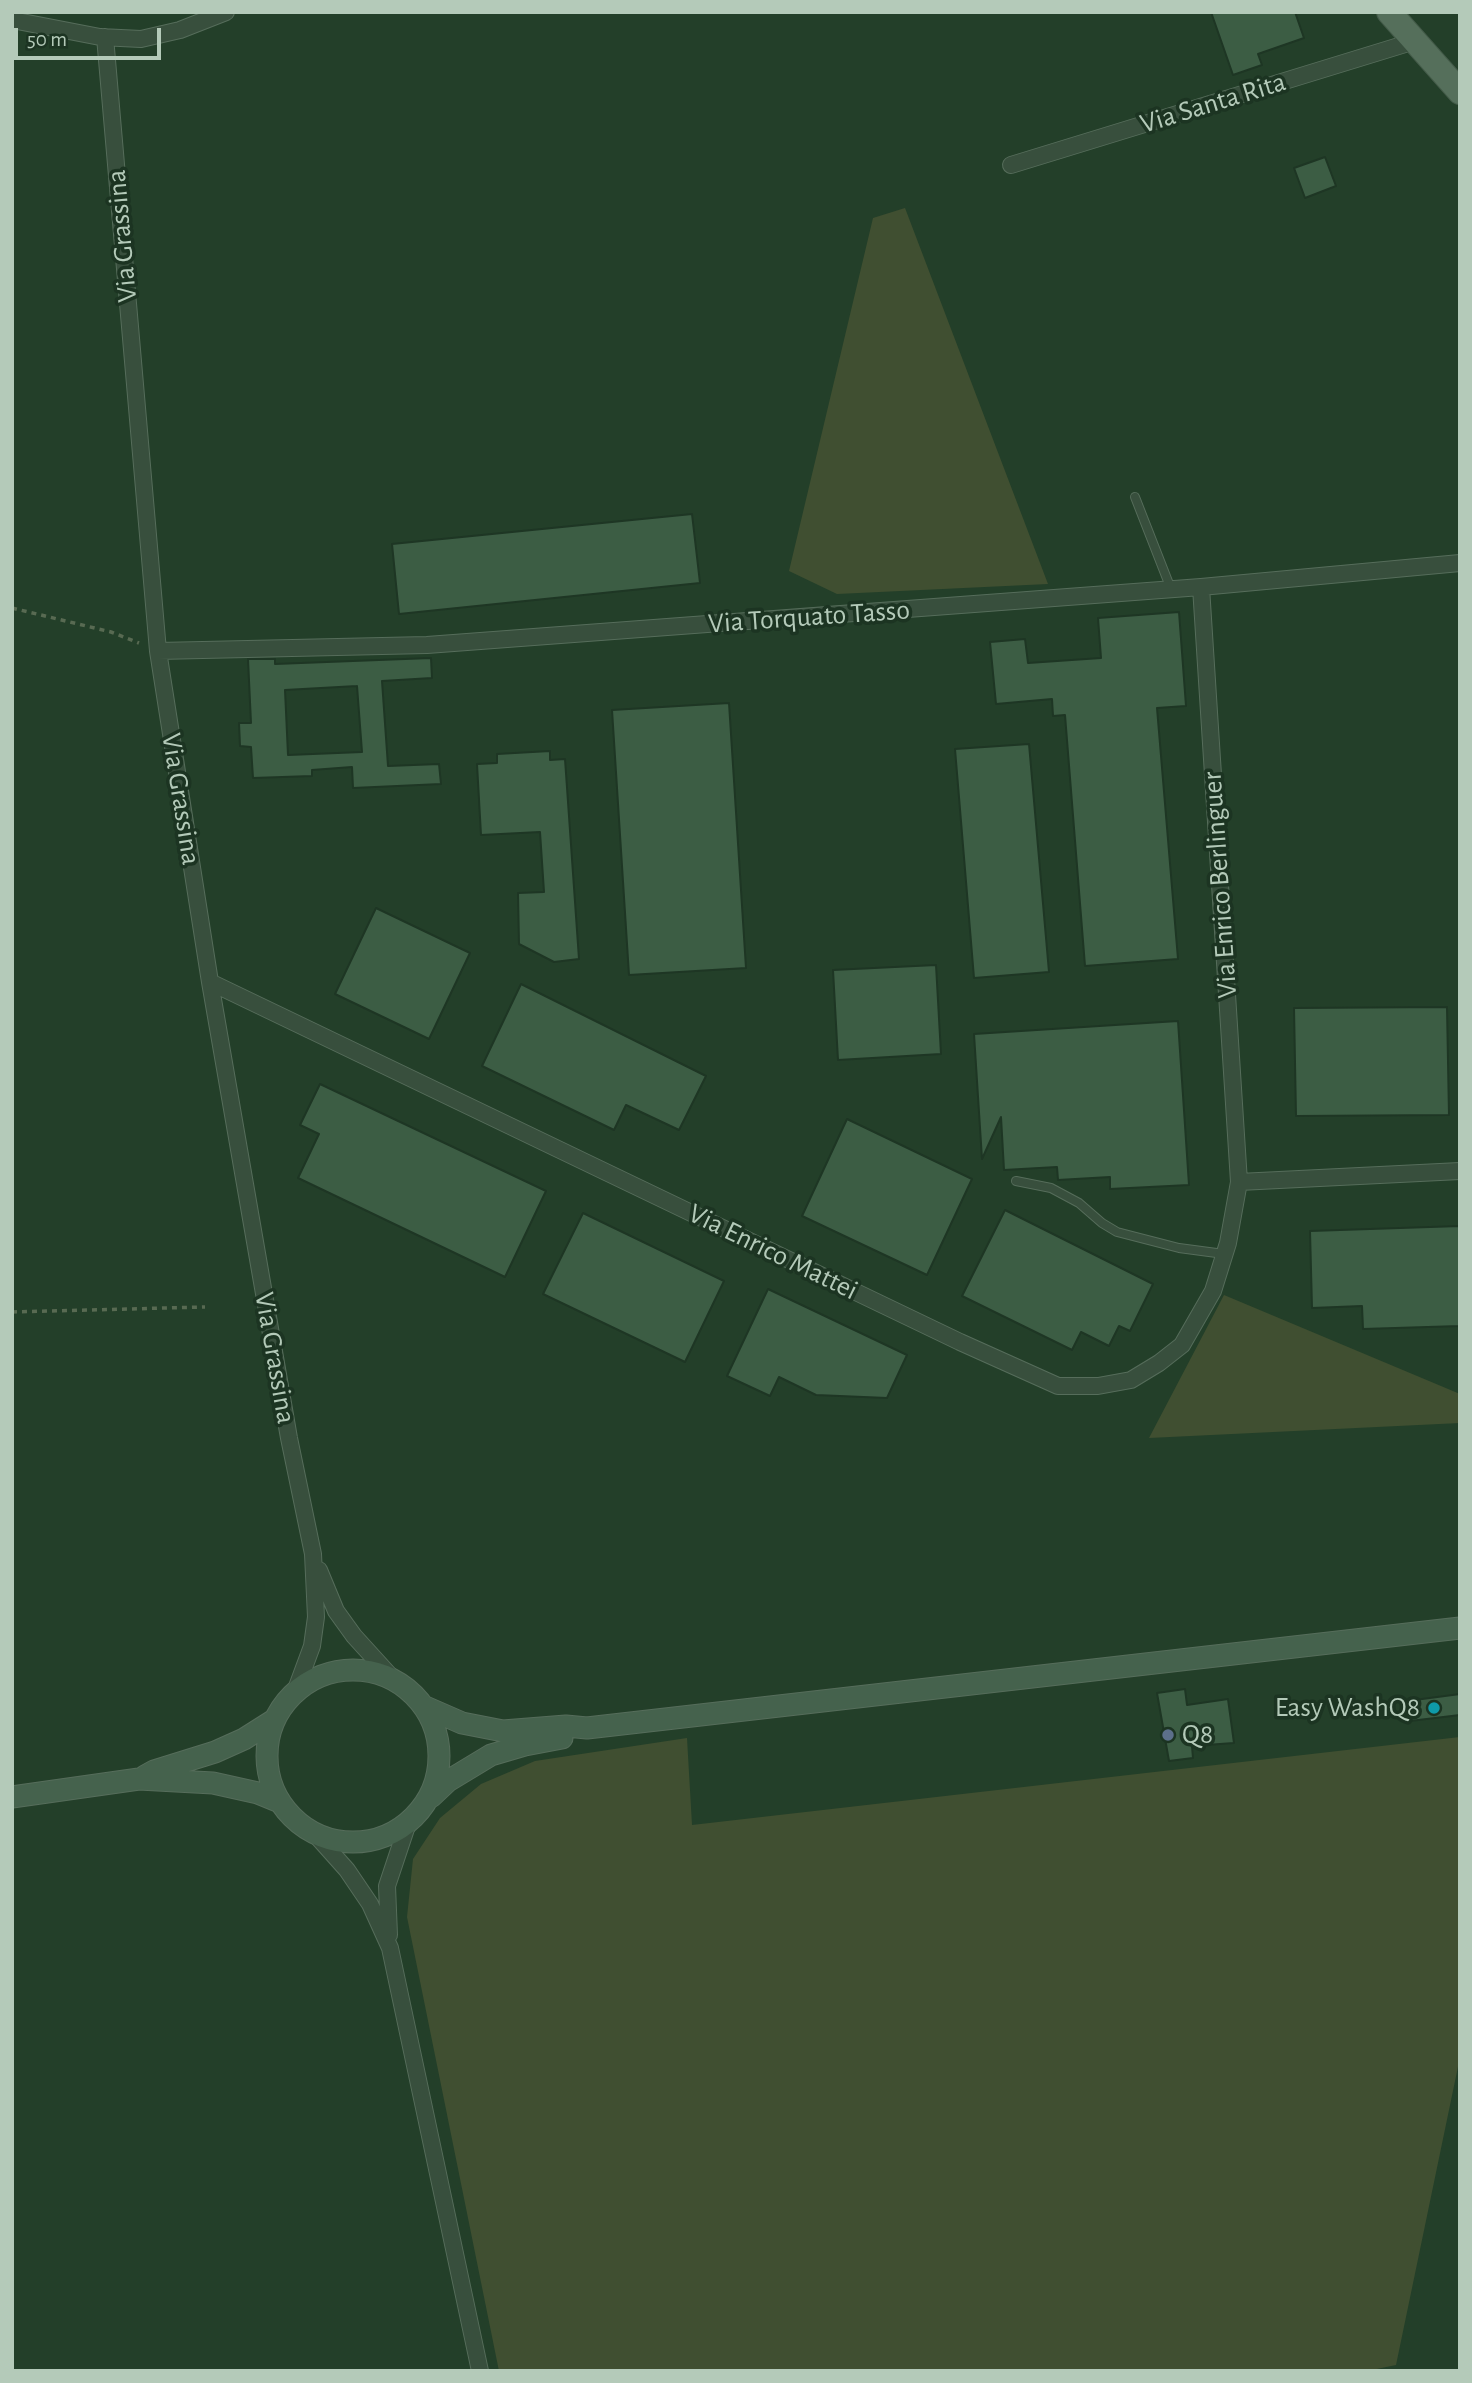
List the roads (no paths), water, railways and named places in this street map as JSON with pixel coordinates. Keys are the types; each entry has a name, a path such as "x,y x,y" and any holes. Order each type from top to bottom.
{"main road":[{"path":"1389,12 1460,92"},
{"path":"423,1706 462,1723 503,1731 566,1726 587,1728 1460,1628"},
{"path":"427,1801 438,1775 440,1758 435,1729 423,1706 412,1693 394,1680 358,1670 320,1676 295,1692 274,1720 267,1749 270,1779 280,1802 290,1816 314,1833 331,1840 363,1842 387,1836 408,1823 448,1780 491,1755 562,1738 587,1728"},
{"path":"139,1779 154,1771 215,1752 244,1739 274,1720"},
{"path":"12,1797 139,1779 213,1783 258,1793 280,1802"}],"street":[{"path":"12,20 105,37 141,39 160,36 226,12"},
{"name":"Via Grassina","path":"105,37 158,651 210,982 289,1438 313,1554 316,1617 312,1646 295,1692"},
{"name":"Via Santa Rita","path":"1011,165 1415,41"},
{"name":"Via Torquato Tasso","path":"158,651 427,645 1201,587 1460,563"},
{"name":"Via Enrico Berlinguer","path":"1201,587 1239,1182"},
{"name":"Via Enrico Mattei","path":"210,982 960,1342 1058,1386 1098,1386 1131,1380 1182,1345 1213,1292 1239,1182"},
{"path":"1239,1182 1460,1171"},
{"name":"Via Grassina","path":"313,1554 336,1611 354,1636 394,1680"},
{"path":"408,1823 387,1886 390,1948 480,2371"},
{"path":"314,1833 347,1870 370,1904 390,1948"}],"lane":[{"path":"1135,497 1171,589"},
{"path":"1016,1181 1051,1188 1079,1203 1117,1232 1179,1248 1224,1254"}],"place":[{"name":"Easy WashQ8","path":"1434,1708"},
{"name":"Q8","path":"1168,1735"}]}
